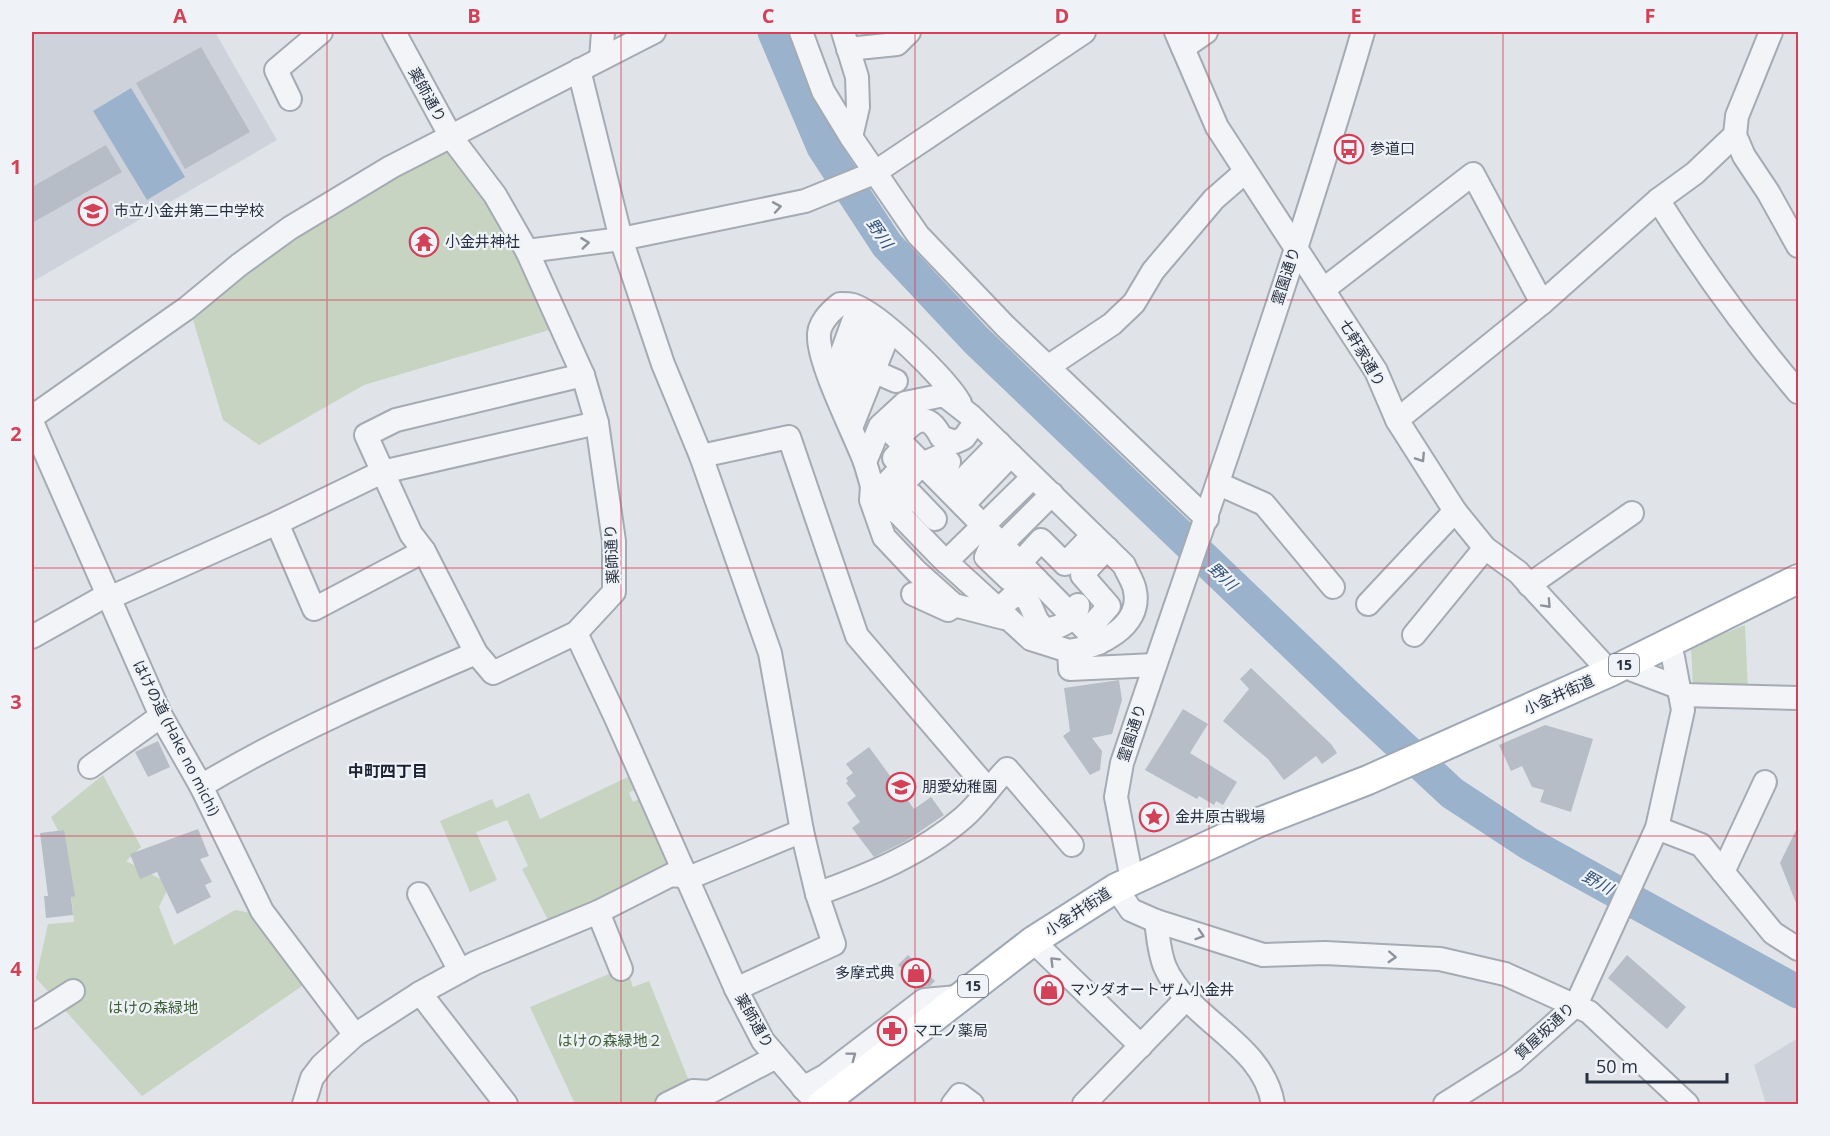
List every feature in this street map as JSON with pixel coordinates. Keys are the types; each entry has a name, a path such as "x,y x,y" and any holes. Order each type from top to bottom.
{"main road":[{"name":"小金井街道","path":"811,1095 958,998 1033,941 1124,884 1257,823 1368,780 1620,667 1798,579"}],"street":[{"path":"290,99 276,70 321,32"},
{"name":"薬師通り","path":"394,32 451,137 495,195 527,251 583,375 597,423 614,541 614,592 576,633 616,717 736,989 763,1041 811,1095"},
{"path":"601,59 603,32"},
{"path":"32,417 187,308 239,265 290,228 391,167 654,32"},
{"path":"801,32 823,91 850,137 926,244 1005,327 1049,366 1207,519"},
{"path":"850,137 858,107 858,97 857,78 846,40 897,44 909,32"},
{"path":"527,251 621,239 805,201 874,173 1084,32"},
{"path":"1179,40 1206,32"},
{"name":"霊園通り","path":"1124,884 1116,797 1122,763 1180,590 1207,519 1327,156 1363,32"},
{"path":"1771,32 1737,116 1735,135 1744,156 1796,237"},
{"name":"七軒家通り","path":"1179,40 1217,127 1376,371 1397,420 1455,511 1485,548 1507,562 1529,585 1620,667 1633,670 1680,691 1798,698"},
{"path":"579,70 621,239 663,364 701,456 770,653 801,831 817,894 834,944 736,989"},
{"path":"1397,420 1542,303 1658,200 1695,173 1735,135"},
{"path":"1049,366 1112,324 1134,303 1153,271 1214,199 1245,172"},
{"path":"1324,290 1473,174 1542,303"},
{"path":"1658,200 1708,278 1753,339 1798,392"},
{"path":"865,462 895,436 916,421 924,420 935,426 941,437 955,442 964,438 970,416 952,390 906,346 874,319 840,304 826,316 818,337 851,428 865,462 883,498 928,528 946,562 1031,639 1069,651 1087,648 1087,630 1013,547 953,494 895,436"},
{"path":"851,428 873,371 874,319"},
{"path":"842,404 874,319"},
{"path":"873,371 896,381"},
{"path":"576,633 493,673 476,653 424,551 411,534 366,435 396,420 583,375"},
{"path":"883,498 902,467 894,458 895,436 905,404 944,395 1005,449 1124,565 1136,591 1133,613 1112,636 1064,625 1047,629 1036,621 1032,606 1023,595 1012,597 1003,614"},
{"name":"はけの道 (Hake no michi)","path":"32,422 161,716 201,786 262,911 355,1035"},
{"path":"32,637 108,597 277,523 382,472 597,423"},
{"path":"701,456 789,437 857,636 987,788"},
{"path":"928,528 953,494 1005,449"},
{"path":"922,464 883,498 871,500 884,537 916,571 954,605 1003,614"},
{"path":"1013,547 1033,477"},
{"path":"1218,484 1264,504 1333,587"},
{"path":"1013,547 1052,495"},
{"path":"1368,604 1455,511"},
{"path":"1529,585 1632,513"},
{"path":"946,562 1013,547 1041,522 1065,546 1094,536"},
{"path":"277,523 314,609 424,551"},
{"path":"1087,630 1109,606 1082,576 1094,536"},
{"path":"1414,635 1485,548"},
{"path":"913,594 948,610 954,605"},
{"path":"1666,644 1673,657 1683,710 1657,828 1701,845 1773,933 1798,949"},
{"path":"1069,651 1070,669 1155,665"},
{"path":"201,786 245,760 308,729 476,653"},
{"path":"90,767 161,716"},
{"path":"817,894 878,871 936,838 966,816 987,788 1007,769 1072,845"},
{"path":"1723,872 1765,782"},
{"name":"質屋坂通り","path":"1444,1104 1512,1061 1576,1005 1657,828"},
{"path":"304,1104 312,1078 355,1035 420,993 460,971 598,912 671,875 690,877 801,831"},
{"path":"1124,884 1131,910 1156,921 1263,955 1325,953 1440,959 1505,974 1589,1012 1687,1104"},
{"path":"419,894 460,971"},
{"path":"598,912 621,969"},
{"path":"1156,921 1165,967 1188,997 1244,1051 1262,1074 1273,1104"},
{"path":"1033,941 1140,1046"},
{"path":"32,1017 73,991"},
{"path":"420,993 506,1104"},
{"path":"1084,1104 1188,997"},
{"path":"667,1104 693,1091 710,1092 776,1057"},
{"path":"953,1104 960,1095 972,1104"}],"shaded area":[{"name":"市立小金井第二中学校","path":"32,32 215,32 277,140 32,282"},
{"path":"1798,1038 1798,1104 1766,1104 1754,1065"}],"green space":[{"path":"450,143 490,197 556,328 364,385 259,445 223,420 191,313 241,269"},
{"path":"1745,625 1748,691 1693,687 1691,647"},
{"name":"はけの森緑地","path":"103,775 141,847 126,861 170,884 159,907 174,945 235,910 256,914 305,984 142,1096 36,978 48,924 74,922 66,846 51,817"},
{"path":"632,775 638,787 629,793 633,802 644,797 670,856 669,866 549,922 522,869 528,866 507,820 476,832 497,880 470,892 440,821 492,799 496,808 529,793 540,819"},
{"name":"はけの森緑地２","path":"621,969 627,969 633,987 649,981 693,1091 667,1104 575,1104 530,1007"}],"water":[{"path":"131,88 185,177 147,200 93,111"}],"building":[{"path":"201,47 250,132 185,169 136,83"},
{"path":"106,145 122,172 32,223 32,187"},
{"path":"1251,668 1331,744 1337,753 1322,764 1316,756 1284,780 1268,759 1223,721 1249,689 1240,679"},
{"path":"1119,680 1122,700 1112,734 1092,738 1102,751 1100,770 1090,775 1063,736 1070,731 1064,688"},
{"path":"1183,709 1208,724 1190,753 1237,782 1223,805 1216,801 1214,805 1199,796 1197,799 1145,770"},
{"path":"1545,725 1593,739 1571,812 1540,802 1544,790 1532,787 1522,766 1511,771 1499,745"},
{"path":"158,741 170,767 148,777 135,752"},
{"path":"869,747 914,809 931,797 944,815 906,841 874,857 852,828 860,822 847,803 856,796 846,783 848,781 846,778 853,773 846,764"},
{"path":"1798,826 1798,908 1780,863"},
{"path":"198,829 209,856 200,859 212,882 205,885 211,897 177,914 157,872 140,879 130,854"},
{"path":"64,830 75,896 71,897 73,915 46,918 44,896 48,896 40,833"},
{"path":"908,955 935,981 930,986 921,987 898,965"},
{"path":"1627,955 1686,1007 1667,1029 1608,978"}],"waterway":[{"name":"野川","path":"774,32 823,147 887,245 976,340 1352,700 1452,793 1528,843 1798,992"}],"place":[{"name":"参道口","path":"1349,149"},
{"name":"市立小金井第二中学校","path":"93,211"},
{"name":"小金井神社","path":"424,242"},
{"name":"朋愛幼稚園","path":"901,787"},
{"name":"金井原古戦場","path":"1154,817"},
{"name":"多摩式典","path":"916,973"},
{"name":"マツダオートザム小金井","path":"1049,990"},
{"name":"マエノ薬局","path":"892,1031"}],"district":[{"name":"中町四丁目","path":"388,771"}]}
